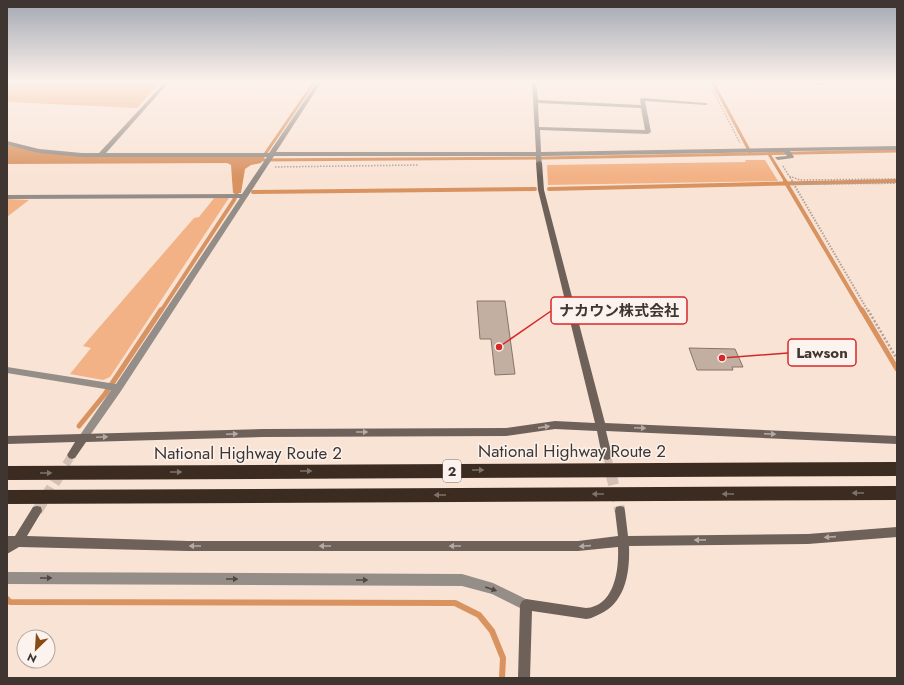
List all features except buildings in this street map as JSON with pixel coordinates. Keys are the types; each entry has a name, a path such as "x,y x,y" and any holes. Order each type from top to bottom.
{"highway":[{"name":"National Highway Route 2","path":"7,473 897,469"},
{"name":"2","path":"7,497 897,493"}],"street":[{"path":"101,155 139,113"},
{"path":"72,455 112,387 298,113"},
{"path":"536,113 541,190 607,456"},
{"path":"537,128 648,132 644,113"},
{"path":"7,143 22,148 63,154 267,158 746,150 788,152 897,148"},
{"path":"778,158 791,157 788,152"},
{"path":"7,198 242,196"},
{"path":"7,370 112,387"},
{"path":"7,440 263,433 506,432 555,425 897,440"},
{"path":"7,549 37,511"},
{"path":"7,578 462,580 493,589 526,605 589,613 609,602 618,586 624,562 620,511"},
{"path":"11,542 188,546 578,546 623,541 808,539 897,532"},
{"path":"524,678 526,605"}],"path":[{"path":"726,113 746,150"},
{"path":"267,158 422,165"},
{"path":"778,158 897,359"},
{"path":"789,176 800,180 897,178"},
{"path":"793,183 897,183"}],"shaded area":[{"path":"7,145 44,153 265,156 261,163 251,165 245,169 241,193 233,193 231,165 227,163 7,164"},
{"path":"745,160 765,160 778,181 548,185 547,165 746,162"},
{"path":"215,197 229,198 110,377 103,380 70,374 91,348 83,346 194,218 199,217"},
{"path":"7,199 29,200 7,217"}],"waterway":[{"path":"263,157 293,113"},
{"path":"729,113 750,152"},
{"path":"257,160 546,158 897,151"},
{"path":"769,154 786,182"},
{"path":"787,184 897,181 858,182"},
{"path":"549,189 787,184"},
{"path":"787,184 862,311"},
{"path":"253,192 535,189"},
{"path":"161,311 234,200 237,192"},
{"path":"79,426 105,394 161,310"},
{"path":"862,310 897,369"},
{"path":"7,599 10,602 455,603 479,615 492,631 503,658 502,678"}],"tunnel":[{"path":"59,475 72,455"},
{"path":"607,456 612,475"},
{"path":"37,511 60,474"},
{"path":"611,474 620,511"}],"place":[{"name":"ナカウン株式会社","path":"499,347"},
{"name":"Lawson","path":"722,358"}]}
